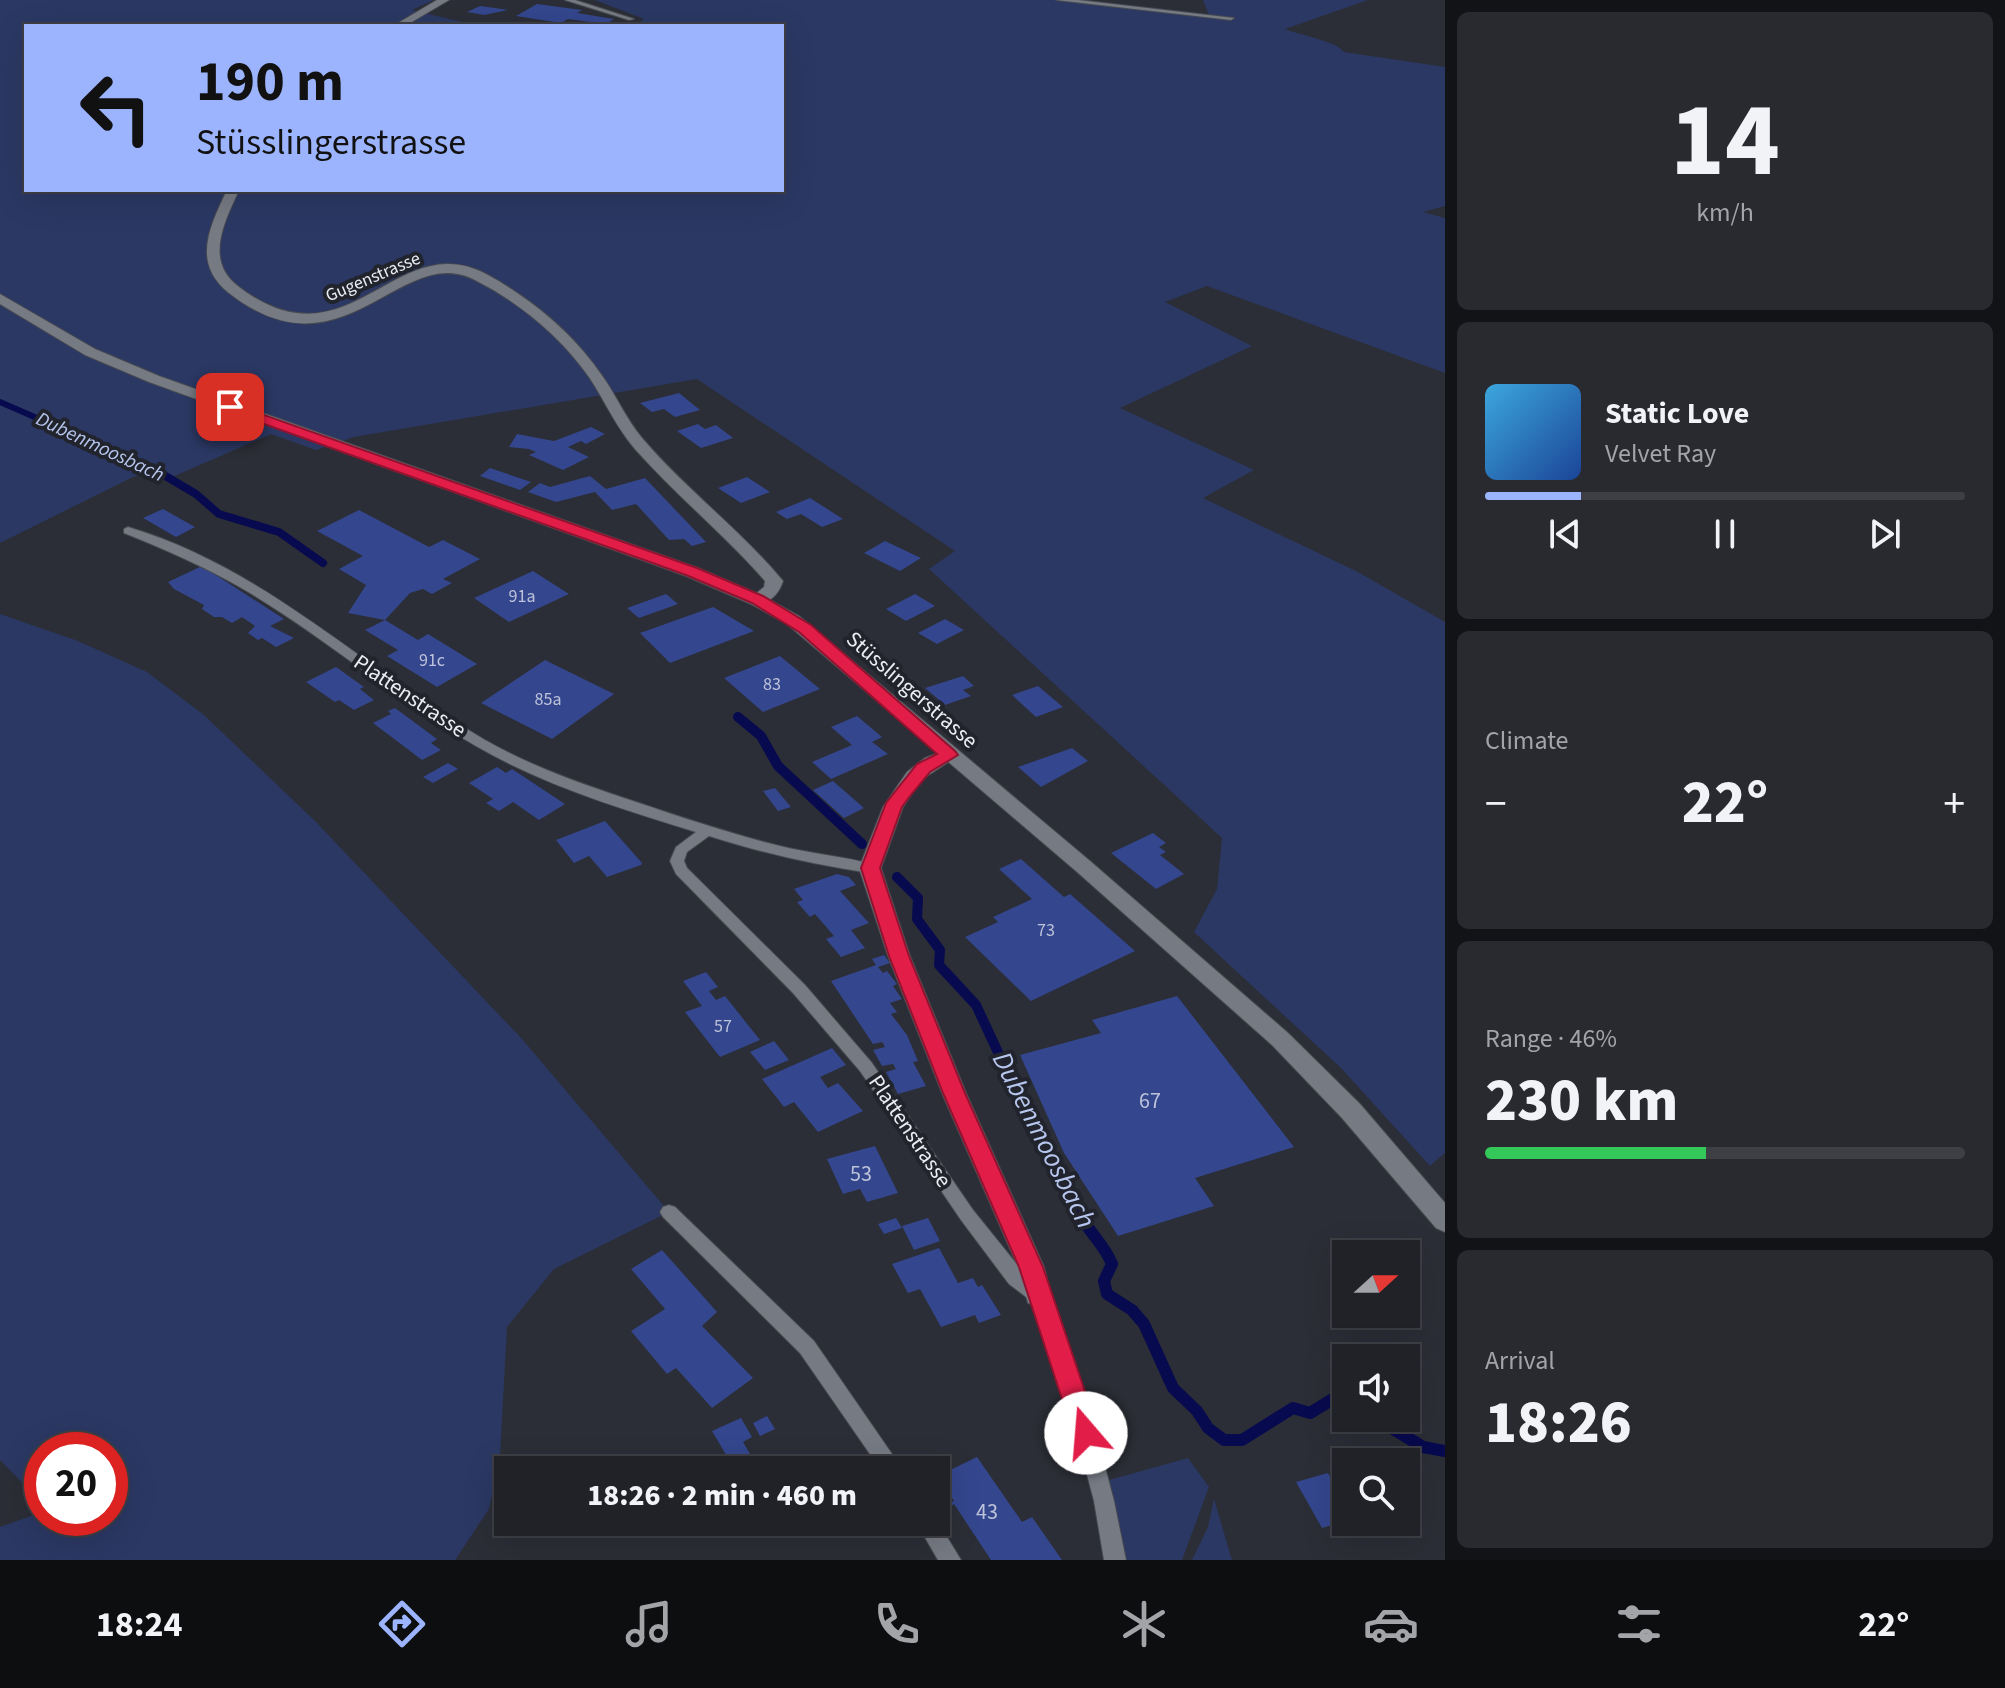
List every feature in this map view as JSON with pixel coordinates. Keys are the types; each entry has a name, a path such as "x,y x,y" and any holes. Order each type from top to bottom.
{"street":[{"path":"402,24 444,0"},
{"name":"Gugenstrasse","path":"232,192 219,220 211,256 213,271 223,283 264,310 288,318 339,314 413,276 455,269 473,273 490,283 549,325 571,344 596,377 619,419 637,442 774,581 772,589 757,600"},
{"name":"Stüsslingerstrasse","path":"0,298 90,352 154,379 692,572 757,600 805,628 1280,1039 1351,1111 1445,1221"},
{"path":"870,868 893,807 914,776 932,762 949,755"},
{"name":"Plattenstrasse","path":"870,868 899,956 954,1093 1031,1267 1038,1295"}],"lane":[{"path":"568,0 631,19"},
{"path":"1059,0 1231,18"},
{"name":"Plattenstrasse","path":"128,531 205,563 253,590 406,695 515,761 585,790 707,831 840,865 870,868"},
{"name":"Plattenstrasse","path":"707,831 681,850 677,861 681,870 799,989 866,1067 967,1215 1016,1278 1038,1295 1086,1433 1104,1501 1115,1560"},
{"path":"669,1212 807,1347 883,1456"},
{"path":"935,1536 950,1560"}],"shaded area":[{"path":"0,0 434,0 412,10 471,24 24,24 24,192 784,192 784,24 638,24 644,19 595,0 1059,0 1209,15 1203,0 1368,0 1285,29 1325,41 1344,52 1445,67 1445,206 1423,212 1445,218 1445,373 1207,286 1165,302 1252,346 1120,408 1254,470 1203,498 1358,572 1445,622 1445,1153 1430,1166 1341,1068 1194,932 1217,889 1222,838 929,569 955,551 697,379 354,437 316,450 271,434 170,478 157,471 133,477 0,543"},
{"path":"0,614 78,641 147,672 204,715 316,822 522,1039 669,1212 554,1269 507,1327 500,1456 494,1456 494,1485 489,1509 455,1560 0,1560 0,1527 24,1518 24,1536 128,1536 128,1432 24,1432 24,1485 0,1460"},
{"path":"1188,1458 1209,1487 1182,1560 1122,1560 1102,1482"},
{"path":"1214,1499 1232,1560 1192,1560 1208,1527"}],"building":[{"path":"537,4 582,10 577,13 614,19 606,24 568,19 561,23 516,16"},
{"path":"480,6 508,10 484,15 467,12"},
{"path":"679,393 700,410 675,417 664,409 652,412 640,403"},
{"path":"698,424 705,429 716,425 733,438 701,448 677,431"},
{"path":"591,427 605,434 586,444 581,441 568,447 589,457 563,470 529,455 536,452 529,449 509,447 517,434 554,441"},
{"path":"490,468 531,482 520,490 480,476"},
{"path":"590,476 606,489 645,478 706,542 692,546 684,539 669,540 636,504 612,510 595,492 556,502 528,492 540,483 550,487"},
{"path":"747,477 770,492 741,503 718,488"},
{"path":"810,498 843,519 822,527 801,514 787,519 776,512"},
{"path":"163,509 195,527 176,537 143,518"},
{"path":"359,510 429,547 443,540 480,559 443,579 452,583 432,594 423,589 410,593 385,620 348,613 366,585 339,569 363,556 317,531"},
{"path":"885,541 921,558 900,571 864,553"},
{"path":"202,566 284,619 270,626 294,638 276,647 262,638 258,640 248,633 255,626 242,617 232,623 222,617 214,617 202,609 204,605 174,589 168,582"},
{"path":"533,571 569,594 509,622 474,598"},
{"path":"666,594 678,604 639,618 627,608"},
{"path":"915,594 935,606 906,621 886,609"},
{"path":"713,607 754,631 670,663 640,633"},
{"path":"945,619 964,630 937,644 918,633"},
{"path":"385,620 418,640 428,634 477,664 437,687 387,656 398,650 365,630"},
{"path":"780,656 820,689 763,712 724,678"},
{"path":"545,660 614,694 552,739 481,703"},
{"path":"336,667 364,687 360,689 374,700 354,710 339,700 335,702 306,682"},
{"path":"963,676 974,686 963,690 971,696 945,705 925,688"},
{"path":"1038,686 1063,707 1036,717 1012,695"},
{"path":"395,708 437,739 431,743 441,750 422,760 373,723 391,714 388,711"},
{"path":"857,716 882,737 872,742 888,754 831,779 812,762 852,745 831,727"},
{"path":"1072,748 1088,761 1041,787 1018,767"},
{"path":"448,763 458,769 433,783 423,777"},
{"path":"497,767 506,773 512,769 565,804 539,820 513,802 499,811 486,803 493,799 469,783"},
{"path":"833,781 864,808 844,818 813,790"},
{"path":"775,788 791,807 778,811 763,791"},
{"path":"605,821 641,865 607,877 589,856 574,863 556,840"},
{"path":"1153,833 1166,843 1159,847 1166,852 1160,855 1184,874 1156,889 1111,853"},
{"path":"1021,859 1064,897 1070,894 1135,951 1031,1001 965,937 998,922 993,917 1032,899 999,869"},
{"path":"837,874 849,877 856,885 840,891 869,923 851,930 865,948 841,957 826,939 834,936 815,914 810,917 797,902 803,900 794,889"},
{"path":"884,955 890,963 878,967 883,973 887,971 897,984 893,986 902,999 890,1003 897,1012 891,1014 907,1035 918,1061 913,1062 926,1086 898,1094 886,1072 896,1069 893,1064 882,1066 873,1050 885,1047 882,1042 873,1044 831,981 876,965 872,959"},
{"path":"706,972 718,987 709,991 716,1000 725,996 760,1040 720,1057 685,1012 702,1006 683,981"},
{"path":"1177,996 1294,1147 1195,1178 1214,1206 1118,1236 1064,1153 1020,1055 1101,1033 1092,1020"},
{"path":"774,1041 789,1060 765,1070 750,1052"},
{"path":"832,1048 846,1065 820,1077 828,1088 838,1083 863,1111 818,1132 794,1102 784,1107 762,1079"},
{"path":"875,1146 898,1193 867,1202 860,1189 843,1194 827,1159"},
{"path":"896,1218 902,1228 884,1234 878,1224"},
{"path":"928,1218 940,1241 914,1250 902,1226"},
{"path":"939,1248 958,1283 973,1278 978,1287 982,1285 1001,1315 979,1323 975,1315 941,1327 920,1289 908,1293 892,1264"},
{"path":"662,1250 717,1312 702,1326 753,1378 712,1408 676,1368 667,1374 631,1331 665,1309 631,1269"},
{"path":"767,1416 775,1429 760,1436 753,1423"},
{"path":"741,1418 752,1437 743,1442 751,1456 727,1456 712,1431"},
{"path":"977,1457 1022,1522 1032,1517 1062,1560 991,1560 954,1504 950,1507 954,1501 950,1495 950,1470"},
{"path":"1328,1473 1332,1480 1332,1525 1322,1528 1296,1482"}],"waterway":[{"name":"Dubenmoosbach","path":"0,402 46,422"},
{"name":"Dubenmoosbach","path":"42,420 157,471 196,494 219,514 279,532 323,563"},
{"name":"Dubenmoosbach","path":"738,717 761,736 778,766 862,844"},
{"name":"Dubenmoosbach","path":"897,877 918,898 917,919 940,950 939,965 976,1005 1016,1091"},
{"name":"Dubenmoosbach","path":"1015,1089 1072,1201 1112,1264 1104,1281 1107,1294 1132,1310 1144,1324 1173,1388 1197,1411 1208,1428 1224,1440 1242,1440 1293,1408 1310,1413 1332,1400"},
{"name":"Dubenmoosbach","path":"1398,1432 1423,1447 1445,1451"}],"route":[{"path":"230,407 692,572 757,600 805,628 949,755 932,762 914,776 893,807 870,868 899,956 954,1093 1031,1267 1086,1433"}]}
